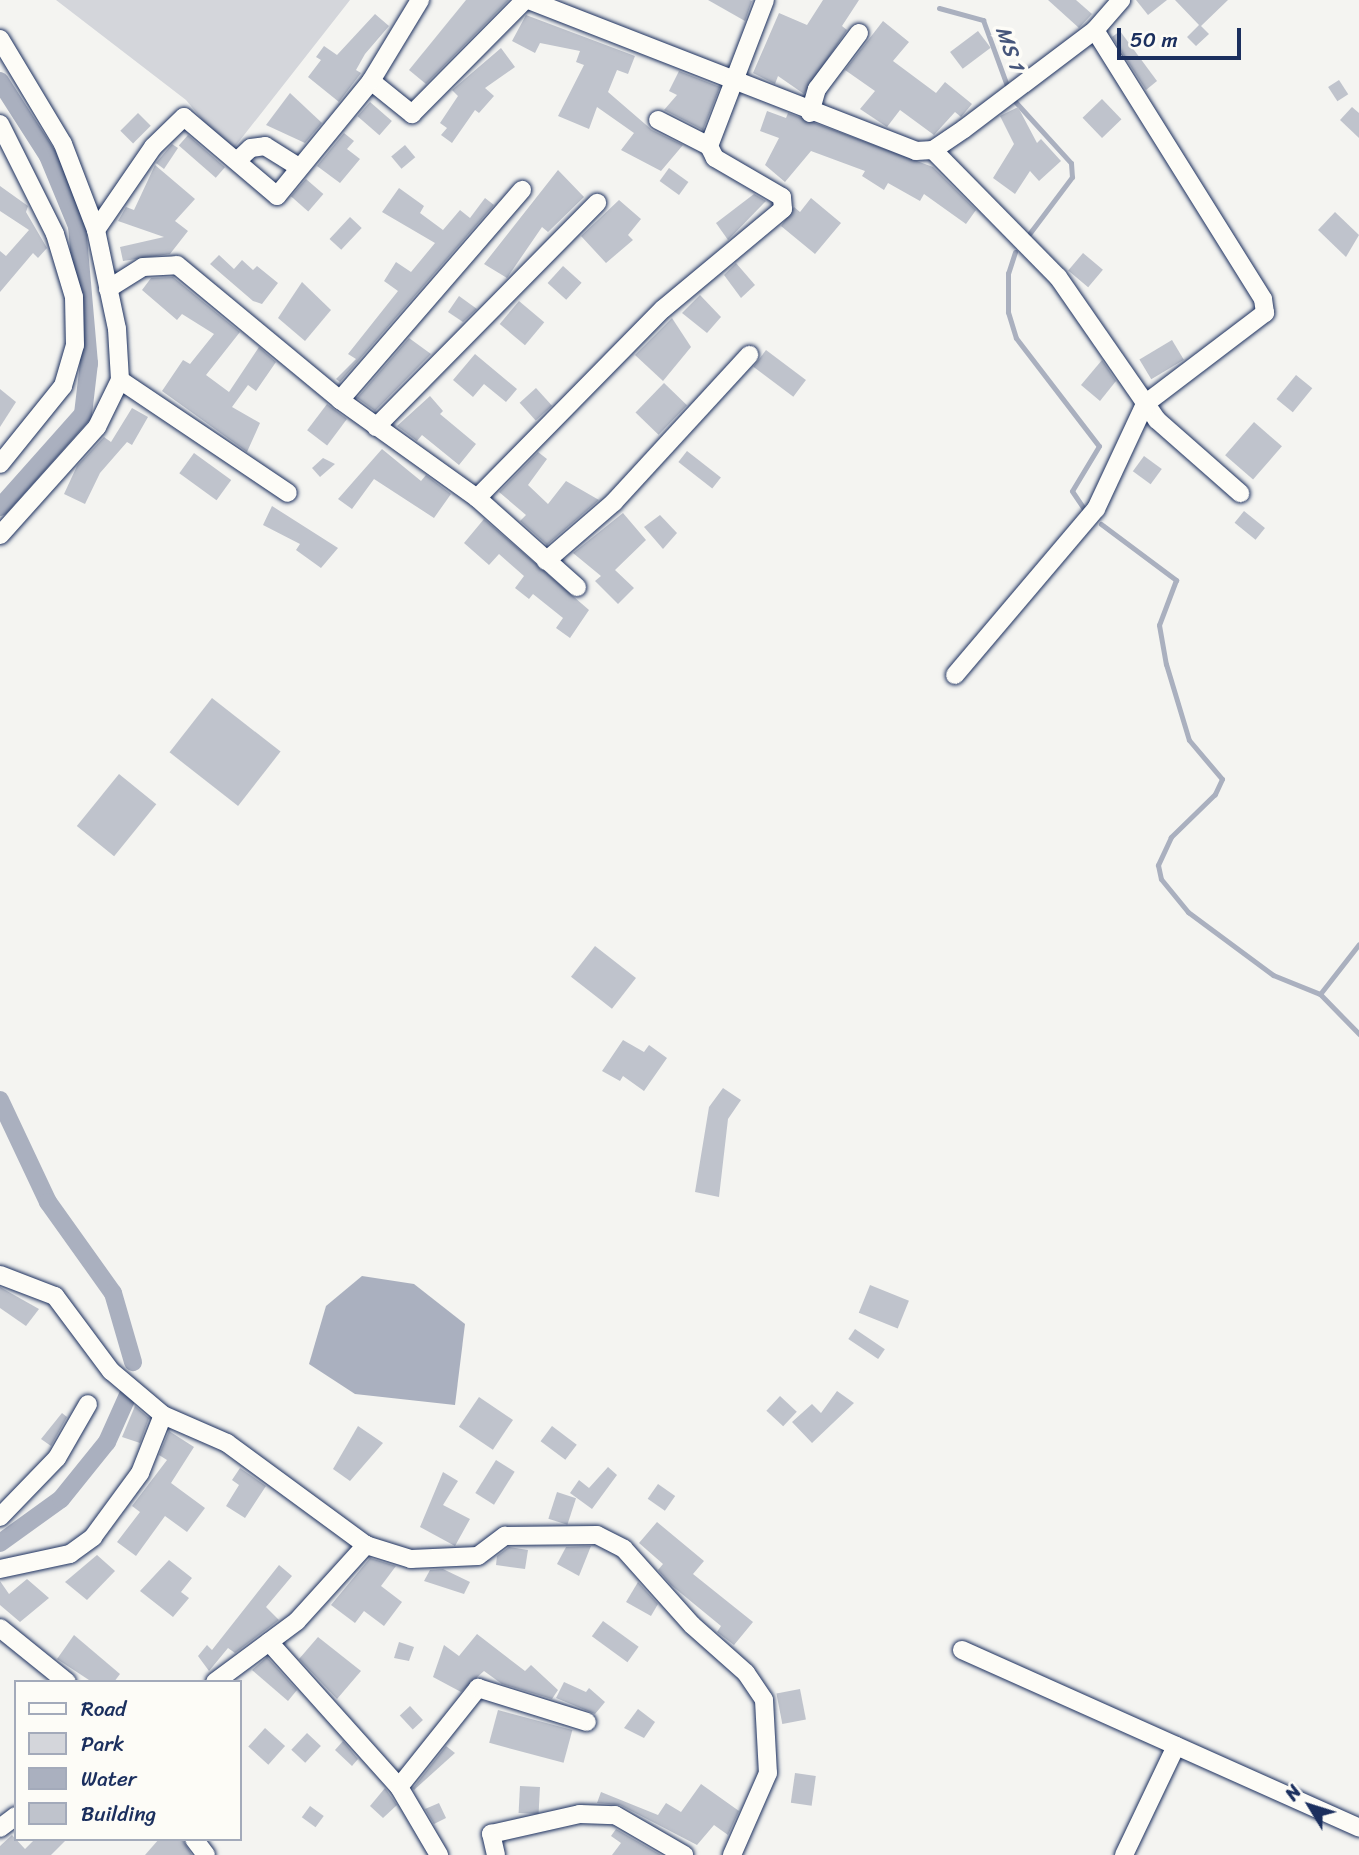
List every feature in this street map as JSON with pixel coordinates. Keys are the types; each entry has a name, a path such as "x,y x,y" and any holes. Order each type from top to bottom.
{"street":[{"path":"96,230 153,146 184,117 239,159 246,171 277,196 297,166 370,81 420,0"},
{"path":"370,81 412,114 527,0 735,80 810,113 916,151 933,150 1095,30 1121,0"},
{"path":"709,146 765,0"},
{"path":"956,675 1096,509 1145,404 1265,313 1252,280 1095,30"},
{"path":"810,113 817,89 859,33"},
{"path":"0,40 63,144 96,230 108,289 120,380 97,427 0,535"},
{"path":"477,498 663,309 783,209 782,197 715,158 709,146 658,120"},
{"path":"0,124 55,234 74,297 75,345 63,386 0,464"},
{"path":"239,159 251,148 265,146 297,166"},
{"path":"933,150 1058,277 1145,404 1240,493"},
{"path":"340,400 522,190"},
{"path":"376,427 597,203"},
{"path":"108,289 143,267 177,265 340,400 477,498 577,587"},
{"path":"546,561 622,494 749,355"},
{"path":"120,380 288,493"},
{"path":"0,1275 55,1296 111,1371 163,1415 228,1443 366,1545 411,1559 478,1556 505,1536 550,1531 597,1535 624,1549 692,1625 746,1673 764,1700 768,1773 732,1855"},
{"path":"0,1517 57,1458 88,1404"},
{"path":"0,1569 70,1554 93,1538 139,1473 163,1415"},
{"path":"218,1680 297,1620 366,1545"},
{"path":"0,1628 64,1680"},
{"path":"269,1642 399,1787 439,1855"},
{"path":"962,1650 1359,1828"},
{"path":"399,1787 478,1688 587,1722"},
{"path":"1124,1855 1176,1746"},
{"path":"496,1855 491,1834 580,1814 615,1815 684,1855"}],"green space":[{"path":"56,0 350,0 230,153 186,100"}],"water":[{"path":"362,1276 414,1284 465,1324 455,1405 355,1394 309,1364 326,1306"}],"building":[{"path":"466,0 509,0 426,84 409,70"},
{"path":"708,0 750,0 752,1 745,21"},
{"path":"823,0 859,0 842,26 847,30 804,94 778,76 775,84 753,73 779,13 807,25"},
{"path":"1048,0 1076,0 1092,14 1079,28"},
{"path":"1136,0 1167,0 1148,15"},
{"path":"1175,0 1228,0 1201,26 1209,34 1196,46 1187,37 1199,25"},
{"path":"375,14 389,26 365,54 356,70 361,73 339,102 308,77 321,60 316,57 324,46 337,55"},
{"path":"526,15 635,56 628,74 617,70 608,92 652,130 683,145 661,171 621,150 634,133 597,107 589,129 558,116 584,65 576,62 580,51 540,43 535,53 512,41"},
{"path":"883,21 909,42 893,61 936,93 945,82 972,104 961,117 955,112 934,135 900,110 887,127 860,109 875,91 845,70"},
{"path":"978,31 991,48 963,69 950,52"},
{"path":"1120,31 1157,81 1146,90 1112,37"},
{"path":"501,48 515,67 485,88 494,96 479,113 475,110 452,143 441,135 447,128 440,123 458,96 452,90"},
{"path":"679,71 720,87 703,130 664,110 677,95 669,91"},
{"path":"1339,80 1348,94 1337,101 1328,87"},
{"path":"290,93 322,123 305,143 266,125"},
{"path":"1102,99 1121,119 1102,138 1083,118"},
{"path":"370,102 392,121 379,135 358,116"},
{"path":"1018,107 1037,143 1041,139 1061,161 1039,181 1030,171 1015,194 993,178 1014,144 1000,116"},
{"path":"1352,107 1359,113 1359,138 1340,120"},
{"path":"767,111 786,118 788,113 933,167 976,210 966,224 924,194 920,201 888,183 884,190 862,176 865,171 811,151 785,182 765,165 779,138 760,131"},
{"path":"138,113 151,126 133,143 120,131"},
{"path":"344,133 354,141 347,149 360,159 340,183 317,166"},
{"path":"188,135 225,167 216,178 179,146"},
{"path":"172,144 178,148 164,169 156,163"},
{"path":"405,145 415,157 401,169 391,157"},
{"path":"155,165 195,199 175,221 188,231 170,254 123,261 120,247 164,237 118,221 126,207 134,210"},
{"path":"669,168 688,182 679,195 660,181"},
{"path":"558,170 584,197 548,232 542,227 507,278 484,264"},
{"path":"306,179 323,194 308,211 291,196"},
{"path":"0,186 28,206 26,212 47,248 38,258 33,253 0,292 0,251 6,256 29,230 0,211"},
{"path":"399,188 424,206 420,213 443,230 460,210 470,218 485,198 494,205 340,382 336,379 356,359 348,354 398,291 384,281 396,262 411,272 435,243 382,212"},
{"path":"754,194 766,201 728,240 716,223"},
{"path":"811,198 841,223 815,254 781,226 794,207 800,212"},
{"path":"619,200 641,219 628,235 633,240 606,263 581,236"},
{"path":"1335,212 1359,235 1346,257 1318,230"},
{"path":"350,217 362,228 341,250 330,239"},
{"path":"1083,253 1103,270 1088,287 1068,271"},
{"path":"219,255 234,269 242,260 253,270 257,266 278,283 262,304 253,301 210,264"},
{"path":"736,263 755,285 741,298 724,275"},
{"path":"563,266 582,283 566,300 548,283"},
{"path":"173,277 240,332 206,375 229,392 259,347 276,362 256,391 248,385 232,407 260,423 247,452 162,391 183,360 190,364 214,334 182,314 177,320 142,290 151,278"},
{"path":"302,282 331,310 305,341 278,318"},
{"path":"700,295 721,317 707,333 682,313"},
{"path":"459,296 477,309 463,322 448,312"},
{"path":"519,301 544,322 525,345 500,324"},
{"path":"672,318 691,347 663,381 635,355"},
{"path":"409,338 431,354 375,411 357,398"},
{"path":"1172,340 1184,360 1151,379 1139,360"},
{"path":"766,350 806,380 793,397 753,367"},
{"path":"475,354 517,389 506,402 484,384 473,397 453,380"},
{"path":"1102,360 1116,381 1100,401 1081,385"},
{"path":"1296,375 1312,388 1293,412 1276,399"},
{"path":"664,383 687,405 659,435 636,412"},
{"path":"536,388 552,406 536,421 520,403"},
{"path":"0,389 16,402 0,427"},
{"path":"430,396 443,411 440,414 476,444 459,465 422,435 417,441 397,426"},
{"path":"327,404 347,419 327,445 307,430"},
{"path":"132,408 148,417 132,445 127,442 100,473 85,504 64,494 77,466 104,437 111,442"},
{"path":"1254,422 1282,446 1253,479 1225,455"},
{"path":"382,449 421,481 426,475 451,494 434,518 374,479 352,509 338,499"},
{"path":"687,451 721,477 712,489 678,462"},
{"path":"538,452 547,459 528,485 548,504 566,481 599,500 547,545 520,521 526,515 499,492"},
{"path":"194,453 231,480 217,500 179,473"},
{"path":"1144,456 1162,469 1151,484 1133,471"},
{"path":"323,458 335,464 320,477 312,468"},
{"path":"272,506 338,548 321,568 296,550 300,544 263,525"},
{"path":"1244,511 1265,528 1256,540 1235,523"},
{"path":"623,513 646,540 615,570 634,588 618,604 595,581 601,576 573,553"},
{"path":"660,515 677,533 663,549 644,527"},
{"path":"484,519 589,610 570,638 556,628 563,618 533,594 529,599 515,588 524,576 499,554 489,565 464,543"},
{"path":"212,698 281,752 238,806 170,752"},
{"path":"119,774 156,804 114,856 77,826"},
{"path":"595,946 636,978 612,1009 571,977"},
{"path":"623,1040 644,1052 649,1045 667,1058 644,1091 623,1076 620,1081 602,1071"},
{"path":"723,1088 741,1100 728,1119 719,1197 695,1192 709,1107"},
{"path":"870,1285 909,1301 898,1329 859,1313"},
{"path":"0,1287 39,1309 26,1326 0,1308"},
{"path":"855,1329 885,1349 878,1359 848,1339"},
{"path":"837,1391 854,1403 812,1443 792,1422 812,1404 821,1413"},
{"path":"780,1396 797,1412 783,1426 766,1411"},
{"path":"479,1397 513,1420 493,1450 459,1427"},
{"path":"135,1406 149,1418 140,1443 122,1437"},
{"path":"62,1413 67,1417 51,1446 41,1439"},
{"path":"358,1426 383,1443 350,1481 333,1469"},
{"path":"552,1426 577,1445 565,1460 541,1441"},
{"path":"169,1431 194,1447 171,1483 205,1508 187,1532 165,1516 136,1556 117,1542 140,1512 132,1506 167,1460 159,1455"},
{"path":"496,1460 515,1472 494,1505 475,1493"},
{"path":"608,1467 617,1475 592,1509 570,1493 579,1480 589,1488"},
{"path":"240,1468 266,1486 245,1518 226,1506 239,1485 232,1480"},
{"path":"443,1472 458,1481 443,1505 470,1519 455,1546 420,1527"},
{"path":"658,1484 675,1496 665,1511 648,1499"},
{"path":"557,1492 576,1498 567,1525 548,1519"},
{"path":"657,1522 704,1561 693,1574 753,1622 734,1645 717,1632 721,1626 671,1585 658,1570 663,1564 639,1543"},
{"path":"591,1546 579,1576 557,1564 566,1547"},
{"path":"509,1547 528,1550 525,1569 496,1565 497,1556"},
{"path":"97,1555 115,1571 87,1600 65,1582"},
{"path":"370,1558 396,1566 381,1586 402,1602 384,1626 364,1611 355,1623 331,1605"},
{"path":"169,1560 192,1578 181,1592 189,1598 173,1617 140,1591"},
{"path":"279,1565 292,1576 266,1607 279,1620 235,1653 228,1648 209,1671 198,1656 207,1645 212,1650"},
{"path":"443,1569 470,1582 464,1594 424,1581 430,1570"},
{"path":"27,1579 49,1598 20,1622 0,1605 0,1581 9,1594"},
{"path":"638,1582 658,1604 651,1616 626,1602"},
{"path":"603,1621 639,1647 627,1662 592,1636"},
{"path":"477,1634 525,1671 531,1665 558,1690 552,1699 502,1684 484,1671 461,1692 433,1677 444,1645 459,1656"},
{"path":"74,1635 120,1674 116,1680 89,1680 57,1659"},
{"path":"318,1637 361,1671 337,1699 299,1659"},
{"path":"399,1642 414,1647 409,1661 394,1658"},
{"path":"267,1657 297,1690 288,1701 252,1670"},
{"path":"564,1682 586,1692 589,1688 605,1702 595,1714 556,1698"},
{"path":"800,1689 806,1719 782,1724 776,1694"},
{"path":"410,1706 423,1720 413,1729 400,1716"},
{"path":"638,1709 655,1722 644,1738 624,1728"},
{"path":"498,1710 572,1730 564,1763 489,1743"},
{"path":"265,1728 285,1746 268,1765 248,1747"},
{"path":"307,1733 321,1746 305,1763 291,1750"},
{"path":"343,1741 358,1759 352,1766 335,1750"},
{"path":"446,1746 455,1753 414,1790 413,1788"},
{"path":"795,1773 816,1776 812,1806 791,1803"},
{"path":"701,1784 739,1811 728,1835 714,1825 697,1845 620,1805 597,1803 601,1792 658,1815 666,1803 681,1812"},
{"path":"520,1786 540,1787 539,1814 519,1813"},
{"path":"385,1788 397,1805 383,1818 370,1806"},
{"path":"439,1803 446,1818 434,1824 425,1809"},
{"path":"310,1806 324,1816 316,1827 302,1817"},
{"path":"616,1829 661,1855 612,1855 621,1843 611,1836"},
{"path":"12,1835 14,1841 18,1841 25,1849 33,1841 65,1841 51,1855 0,1855 0,1846"},
{"path":"157,1841 183,1841 192,1855 145,1855"}],"waterway":[{"name":"MS 1","path":"939,8 983,20 1009,91"},
{"path":"0,81 48,156 77,226 89,363 83,414 0,507"},
{"path":"1011,97 1071,163 1072,177 1029,234"},
{"path":"1015,252 1008,273 1008,312 1016,338 1099,446 1072,491 1086,512"},
{"path":"1101,524 1176,580 1159,625 1166,664 1189,740 1222,779 1215,794 1171,837 1158,865 1161,879 1188,912 1273,975 1320,994 1359,1034"},
{"path":"1320,994 1359,944"},
{"path":"0,1100 48,1202 113,1293 133,1362"},
{"path":"0,1543 61,1499 107,1442 128,1395"}]}
